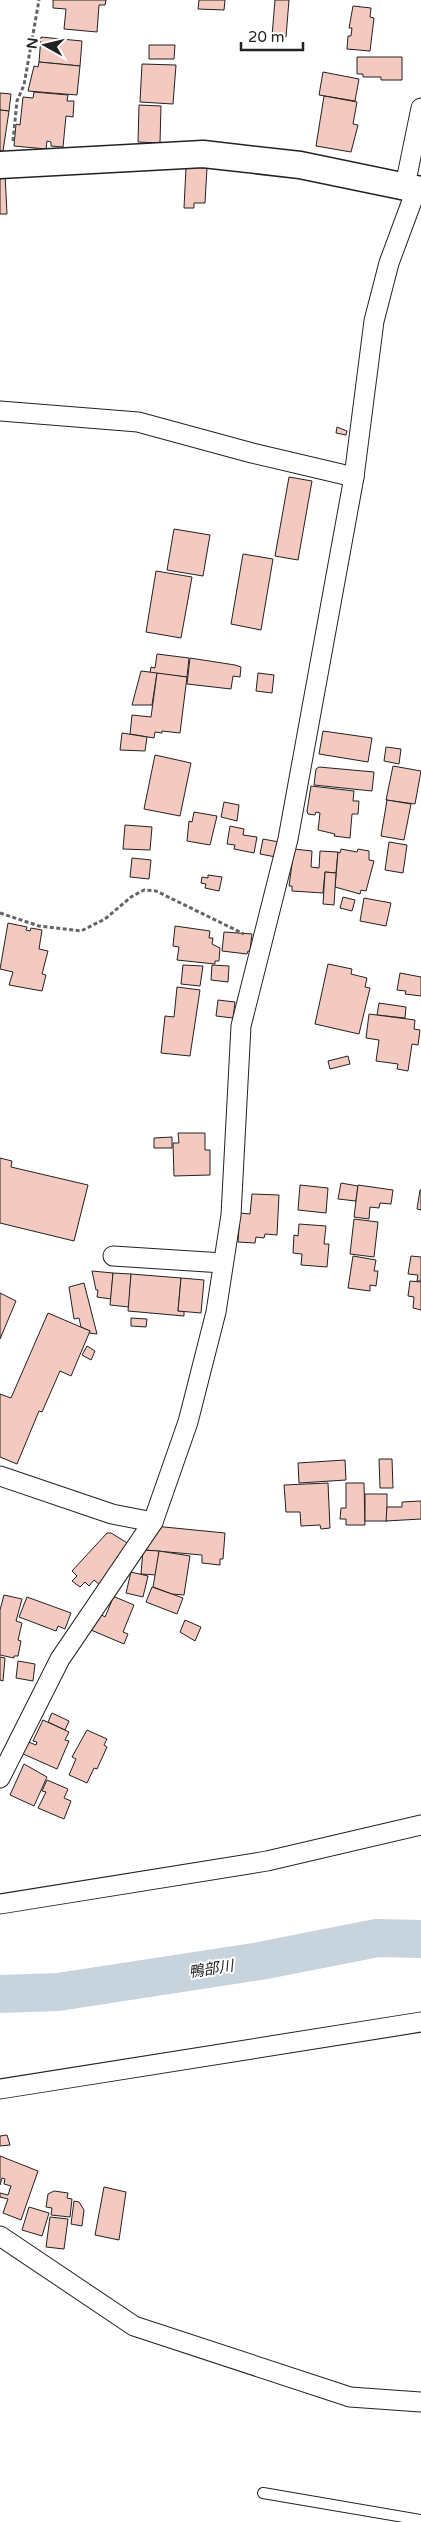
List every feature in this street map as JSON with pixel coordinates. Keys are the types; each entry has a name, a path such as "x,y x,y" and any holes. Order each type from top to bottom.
{"street":[{"path":"0,1778 60,1659 153,1522 188,1422 216,1312 231,1215 241,1026 288,838 354,478 374,321 389,263 415,189 407,176 421,108"},
{"path":"5,164 203,154 300,165 415,189"},
{"path":"0,412 138,422 354,478"},
{"path":"113,1256 223,1263"},
{"path":"0,1476 112,1514 153,1522"},
{"path":"0,1904 267,1861 421,1825"},
{"path":"0,2090 421,2022"},
{"path":"0,2236 134,2326 350,2397 421,2402"}],"lane":[{"path":"263,2493 421,2520"}],"path":[{"path":"5,164 17,101 24,85 40,0"},
{"path":"0,913 39,926 81,932 105,919 131,897 144,890 156,891 262,943"}],"building":[{"path":"53,0 106,0 105,5 99,5 97,32 64,29 66,9 53,8"},
{"path":"199,0 225,0 224,10 198,9"},
{"path":"275,0 289,0 286,37 272,36"},
{"path":"353,6 371,8 370,17 374,18 370,51 347,49 348,36 351,36 352,28 349,28"},
{"path":"41,37 82,41 80,66 39,62"},
{"path":"149,45 175,45 174,59 149,59"},
{"path":"357,57 402,57 402,80 381,80 381,77 363,77 363,74 357,74"},
{"path":"39,62 80,66 77,95 28,91 34,66 38,67"},
{"path":"142,64 176,65 173,104 140,102"},
{"path":"323,72 359,79 355,101 319,95"},
{"path":"34,92 68,95 67,101 74,101 73,117 66,116 63,147 51,146 51,142 47,141 46,149 14,146 16,124 20,125 23,97 33,98"},
{"path":"0,93 11,94 9,111 0,110"},
{"path":"324,96 357,102 353,124 358,125 351,152 316,146"},
{"path":"139,105 161,106 160,143 138,142"},
{"path":"0,110 9,111 3,151 0,151"},
{"path":"186,167 207,168 205,203 194,203 194,208 184,208"},
{"path":"0,174 5,174 7,214 0,214"},
{"path":"337,427 347,431 346,435 336,433"},
{"path":"289,477 312,481 298,560 275,556"},
{"path":"174,529 210,535 203,576 167,570"},
{"path":"243,554 273,559 261,630 231,624"},
{"path":"156,571 192,577 181,638 146,632"},
{"path":"157,654 189,658 187,677 150,673 151,667 155,668"},
{"path":"190,658 241,667 240,677 233,676 231,689 187,684"},
{"path":"141,671 157,673 152,705 132,705"},
{"path":"157,673 187,677 180,733 155,732 154,738 130,734 132,715 151,717"},
{"path":"258,673 274,675 272,693 256,691"},
{"path":"323,731 372,738 368,762 319,754"},
{"path":"122,733 147,737 145,751 120,750"},
{"path":"386,747 401,749 399,764 384,761"},
{"path":"155,755 191,763 180,816 144,809"},
{"path":"393,766 421,771 415,804 386,800"},
{"path":"319,767 374,772 372,791 314,785 316,769"},
{"path":"311,786 354,791 353,801 359,801 358,814 352,814 350,838 334,836 335,834 318,830 320,813 316,812 315,815 308,814 307,811"},
{"path":"387,800 411,804 404,840 381,836"},
{"path":"224,802 239,805 237,821 221,817"},
{"path":"194,812 217,816 210,845 187,841 189,821 192,822"},
{"path":"125,825 152,827 150,850 123,849"},
{"path":"230,826 244,829 243,835 257,837 254,853 234,849 235,845 227,844"},
{"path":"263,839 279,842 276,857 260,854"},
{"path":"389,842 407,845 403,873 385,870"},
{"path":"294,849 312,851 311,867 319,868 320,851 338,852 336,873 325,872 323,893 292,891 292,886 289,886"},
{"path":"341,849 357,852 358,849 369,851 369,860 374,861 366,891 361,890 360,894 335,887 338,852 340,853"},
{"path":"132,858 151,860 149,879 130,877"},
{"path":"325,872 336,873 334,905 323,904"},
{"path":"208,875 222,877 219,891 205,888 206,884 201,883 202,877 208,878"},
{"path":"343,897 355,900 352,911 340,908"},
{"path":"364,898 391,903 386,926 360,921"},
{"path":"8,923 27,927 26,930 30,931 31,928 42,930 39,949 48,951 42,974 46,975 42,991 9,985 13,972 0,969"},
{"path":"175,926 210,931 209,938 213,938 212,944 220,948 219,961 215,961 215,964 177,960 179,947 173,946"},
{"path":"224,932 252,934 250,951 247,954 222,951"},
{"path":"328,964 352,969 351,974 367,978 365,987 370,988 359,1034 315,1024"},
{"path":"183,965 203,966 200,986 181,984"},
{"path":"212,965 229,966 228,982 211,980"},
{"path":"400,973 421,977 421,996 405,994 406,991 397,990"},
{"path":"177,987 200,990 190,1056 161,1053 165,1016 174,1017"},
{"path":"218,1000 235,1002 233,1018 216,1016"},
{"path":"379,1003 406,1007 405,1018 377,1015"},
{"path":"369,1014 415,1020 414,1029 420,1030 418,1045 412,1044 408,1071 397,1069 398,1064 376,1061 379,1040 366,1038"},
{"path":"348,1056 350,1064 330,1069 328,1061"},
{"path":"178,1133 205,1133 205,1150 210,1150 210,1175 174,1176 173,1143 179,1143"},
{"path":"172,1137 172,1148 154,1148 154,1138"},
{"path":"0,1158 12,1161 11,1167 88,1185 74,1241 0,1223"},
{"path":"341,1183 358,1186 356,1201 338,1199"},
{"path":"300,1185 328,1188 326,1213 298,1210"},
{"path":"358,1185 393,1190 391,1204 380,1203 379,1208 370,1207 369,1219 354,1217"},
{"path":"421,1190 421,1210 417,1209"},
{"path":"252,1194 279,1195 277,1235 265,1234 264,1238 256,1237 255,1243 238,1242 240,1213 250,1214"},
{"path":"354,1219 378,1222 374,1257 350,1254"},
{"path":"299,1224 326,1226 324,1244 329,1244 327,1267 301,1265 302,1254 293,1253 294,1235 298,1236"},
{"path":"353,1256 376,1260 374,1271 378,1271 376,1286 370,1285 370,1291 348,1288"},
{"path":"411,1256 421,1257 421,1281 417,1281 418,1275 408,1274"},
{"path":"92,1271 113,1273 111,1299 97,1297 98,1290 96,1290"},
{"path":"113,1273 131,1274 129,1307 110,1305"},
{"path":"131,1274 181,1278 178,1311 184,1311 184,1316 128,1311"},
{"path":"181,1278 204,1280 201,1313 178,1311"},
{"path":"410,1281 421,1282 421,1310 413,1308 414,1297 408,1296"},
{"path":"84,1283 97,1334 89,1333 90,1331 81,1327 79,1318 74,1319 69,1287"},
{"path":"0,1293 16,1301 0,1339"},
{"path":"48,1313 90,1331 71,1376 60,1371 42,1412 39,1411 17,1464 0,1457 0,1394 11,1398"},
{"path":"131,1318 147,1319 146,1327 131,1326"},
{"path":"87,1346 95,1351 91,1360 82,1355"},
{"path":"379,1459 392,1459 393,1488 380,1488"},
{"path":"345,1460 346,1480 299,1483 298,1463"},
{"path":"328,1483 330,1528 321,1529 320,1525 301,1526 300,1512 286,1512 284,1485"},
{"path":"346,1483 364,1483 365,1525 346,1525 346,1519 340,1519 341,1508 346,1508"},
{"path":"365,1494 387,1494 387,1521 365,1521"},
{"path":"421,1501 421,1519 386,1521 387,1507 402,1507 402,1502"},
{"path":"154,1526 225,1533 223,1559 220,1559 220,1565 202,1563 202,1555 145,1550"},
{"path":"107,1533 111,1533 129,1544 101,1586 94,1580 89,1586 85,1582 80,1587 72,1581 77,1576 72,1571"},
{"path":"143,1550 159,1551 157,1575 141,1574"},
{"path":"159,1551 190,1556 184,1595 172,1594 153,1587"},
{"path":"131,1572 148,1576 143,1597 126,1593"},
{"path":"152,1587 183,1598 177,1614 146,1602"},
{"path":"4,1595 22,1599 16,1621 22,1623 18,1640 21,1641 18,1656 14,1656 14,1658 0,1655 0,1610"},
{"path":"27,1597 71,1613 65,1629 58,1626 56,1631 19,1617"},
{"path":"115,1597 134,1605 123,1632 128,1634 124,1644 91,1630 96,1618 100,1614 105,1617"},
{"path":"185,1620 201,1627 195,1641 180,1632"},
{"path":"0,1657 5,1658 3,1681 0,1680"},
{"path":"18,1661 35,1664 33,1681 16,1678"},
{"path":"52,1713 69,1721 65,1730 48,1722"},
{"path":"43,1720 69,1732 65,1740 69,1741 57,1769 21,1753 26,1741 36,1745 37,1742 33,1741"},
{"path":"87,1730 107,1739 104,1745 107,1747 97,1769 94,1768 87,1783 69,1775 76,1759 72,1757"},
{"path":"24,1764 47,1777 34,1806 10,1795"},
{"path":"47,1780 68,1789 64,1798 71,1801 64,1819 38,1808 46,1792 42,1791"},
{"path":"7,2135 10,2145 0,2146 0,2136"},
{"path":"0,2156 38,2171 21,2220 3,2213 8,2199 0,2197 0,2193 8,2195 11,2186 4,2184 5,2179 2,2178 0,2185"},
{"path":"104,2187 126,2192 119,2240 95,2235"},
{"path":"54,2191 68,2193 67,2198 72,2199 70,2217 51,2215 52,2208 46,2207 48,2194"},
{"path":"74,2201 79,2202 84,2210 82,2226 71,2224"},
{"path":"29,2207 49,2213 42,2236 22,2230"},
{"path":"50,2217 68,2219 64,2249 46,2247"}],"waterway":[{"name":"鴨部川","path":"0,1994 58,1992 260,1961 377,1938 421,1939"}]}
